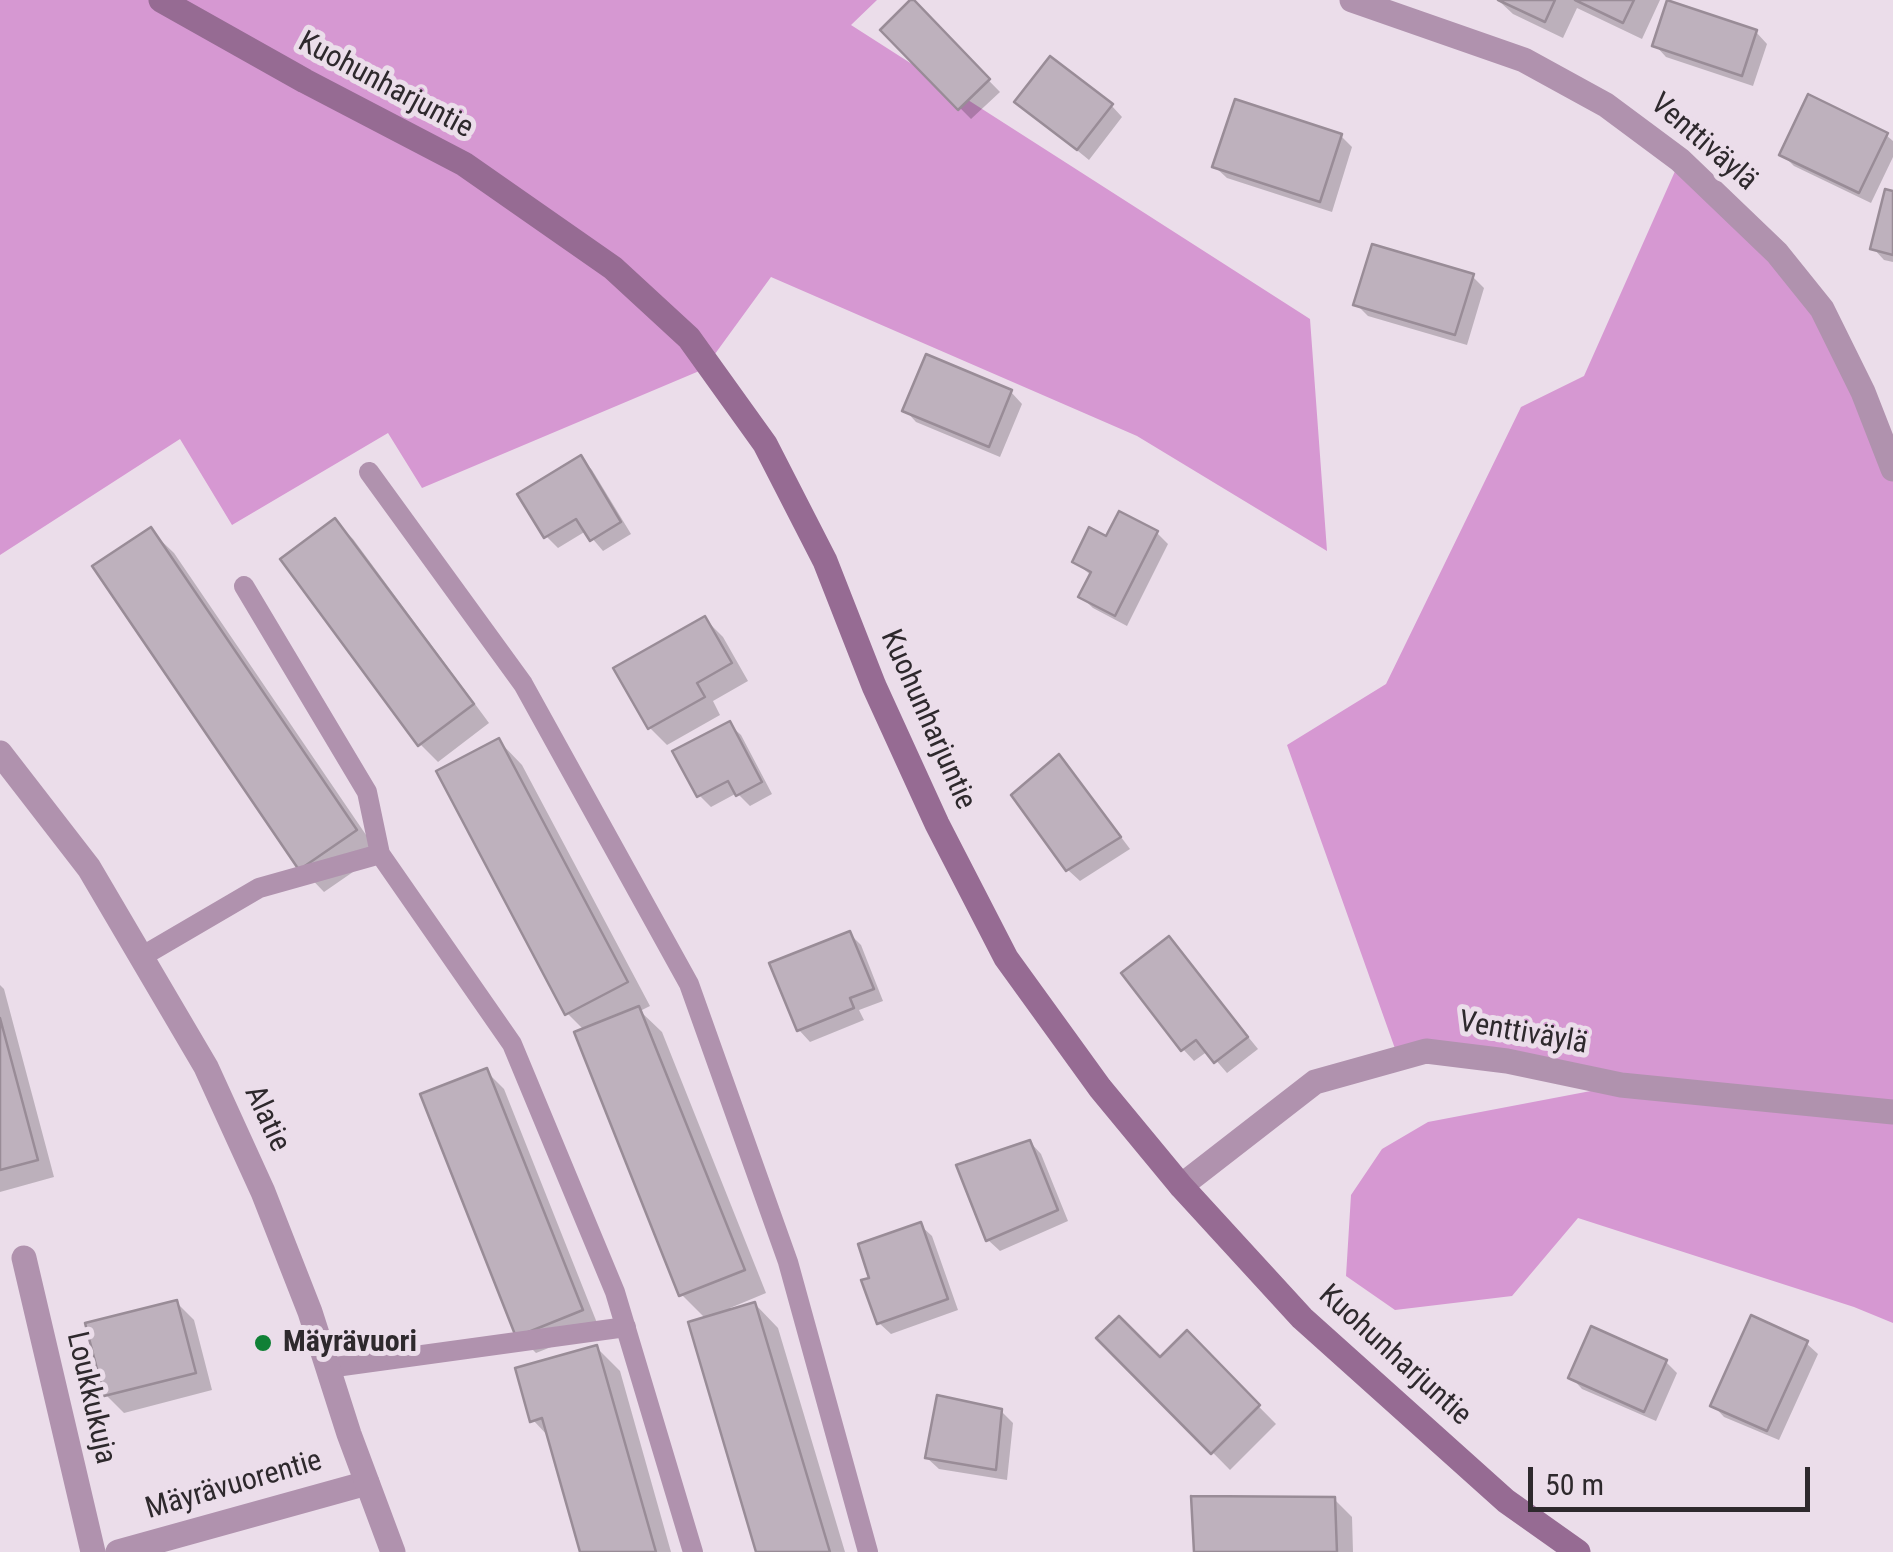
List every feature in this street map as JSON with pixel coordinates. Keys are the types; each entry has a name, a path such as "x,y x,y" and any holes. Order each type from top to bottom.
{"main road":[{"name":"Kuohunharjuntie","path":"160,0 464,164 613,268 689,338 765,444 824,560 874,686 937,824 1006,958 1100,1088 1181,1186 1302,1318 1506,1501 1578,1552"}],"street":[{"name":"Venttiväylä","path":"1352,0 1524,60 1606,104 1680,160 1777,253 1822,309 1893,468"},
{"name":"Alatie","path":"0,753 89,868 206,1067 255,1174 310,1312 392,1552"},
{"name":"Venttiväylä","path":"1181,1186 1315,1082 1426,1051 1507,1061 1621,1085 1893,1112"},
{"name":"Loukkukuja","path":"24,1258 93,1552"},
{"name":"Mäyrävuorentie","path":"118,1552 368,1483"}],"lane":[{"path":"369,472 523,684 689,984 788,1262 868,1552"},
{"path":"244,586 367,792 380,854 512,1044 616,1292 693,1552"},
{"path":"141,957 259,888 380,854"},
{"path":"328,1368 626,1327"}],"shaded area":[{"path":"0,0 877,0 851,25 1310,319 1327,551 1137,436 771,277 704,369 422,488 388,433 232,525 180,439 0,555"},
{"path":"1680,160 1822,309 1893,469 1893,1323 1578,1218 1512,1296 1395,1310 1346,1276 1351,1195 1382,1149 1428,1122 1617,1086 1398,1057 1287,745 1386,684 1521,407 1584,376"}],"building":[{"path":"910,0 990,79 958,110 880,30"},
{"path":"1498,0 1555,0 1545,22"},
{"path":"1575,0 1634,0 1623,23"},
{"path":"1667,0 1757,30 1742,76 1652,46"},
{"path":"1050,56 1113,104 1077,150 1014,102"},
{"path":"1808,94 1888,133 1859,193 1779,155"},
{"path":"1235,99 1342,134 1320,202 1212,167"},
{"path":"1885,189 1893,191 1893,255 1870,249"},
{"path":"1372,244 1474,274 1455,335 1353,305"},
{"path":"926,354 1012,390 989,447 902,411"},
{"path":"581,455 621,522 590,541 576,519 544,538 517,494"},
{"path":"1119,511 1158,531 1115,616 1078,597 1091,572 1072,562 1089,527 1106,536"},
{"path":"335,518 474,704 418,746 280,559"},
{"path":"151,527 357,830 299,870 92,566"},
{"path":"705,616 732,663 697,683 705,697 648,729 613,668"},
{"path":"730,721 762,782 736,796 728,781 697,797 672,751"},
{"path":"499,738 628,982 565,1015 436,771"},
{"path":"1059,754 1121,837 1066,871 1011,795"},
{"path":"850,931 874,989 850,998 854,1008 797,1031 769,963"},
{"path":"1169,936 1248,1037 1214,1063 1196,1040 1181,1051 1121,973"},
{"path":"639,1006 745,1270 679,1296 574,1032"},
{"path":"0,1018 38,1160 0,1170"},
{"path":"487,1068 583,1310 516,1337 420,1094"},
{"path":"1030,1140 1058,1210 986,1241 956,1165"},
{"path":"921,1222 948,1299 877,1324 861,1280 869,1278 858,1244"},
{"path":"177,1300 196,1373 104,1396 85,1323"},
{"path":"755,1302 830,1552 756,1552 688,1322"},
{"path":"1751,1315 1808,1341 1767,1431 1710,1406"},
{"path":"1119,1316 1160,1357 1187,1330 1260,1405 1211,1454 1096,1338"},
{"path":"1591,1326 1667,1360 1644,1412 1568,1378"},
{"path":"597,1345 656,1552 580,1552 542,1418 530,1422 515,1368"},
{"path":"937,1395 1002,1409 996,1470 925,1458"},
{"path":"1191,1496 1335,1497 1337,1552 1194,1552"}],"place":[{"name":"Mäyrävuori","path":"263,1343"}]}
